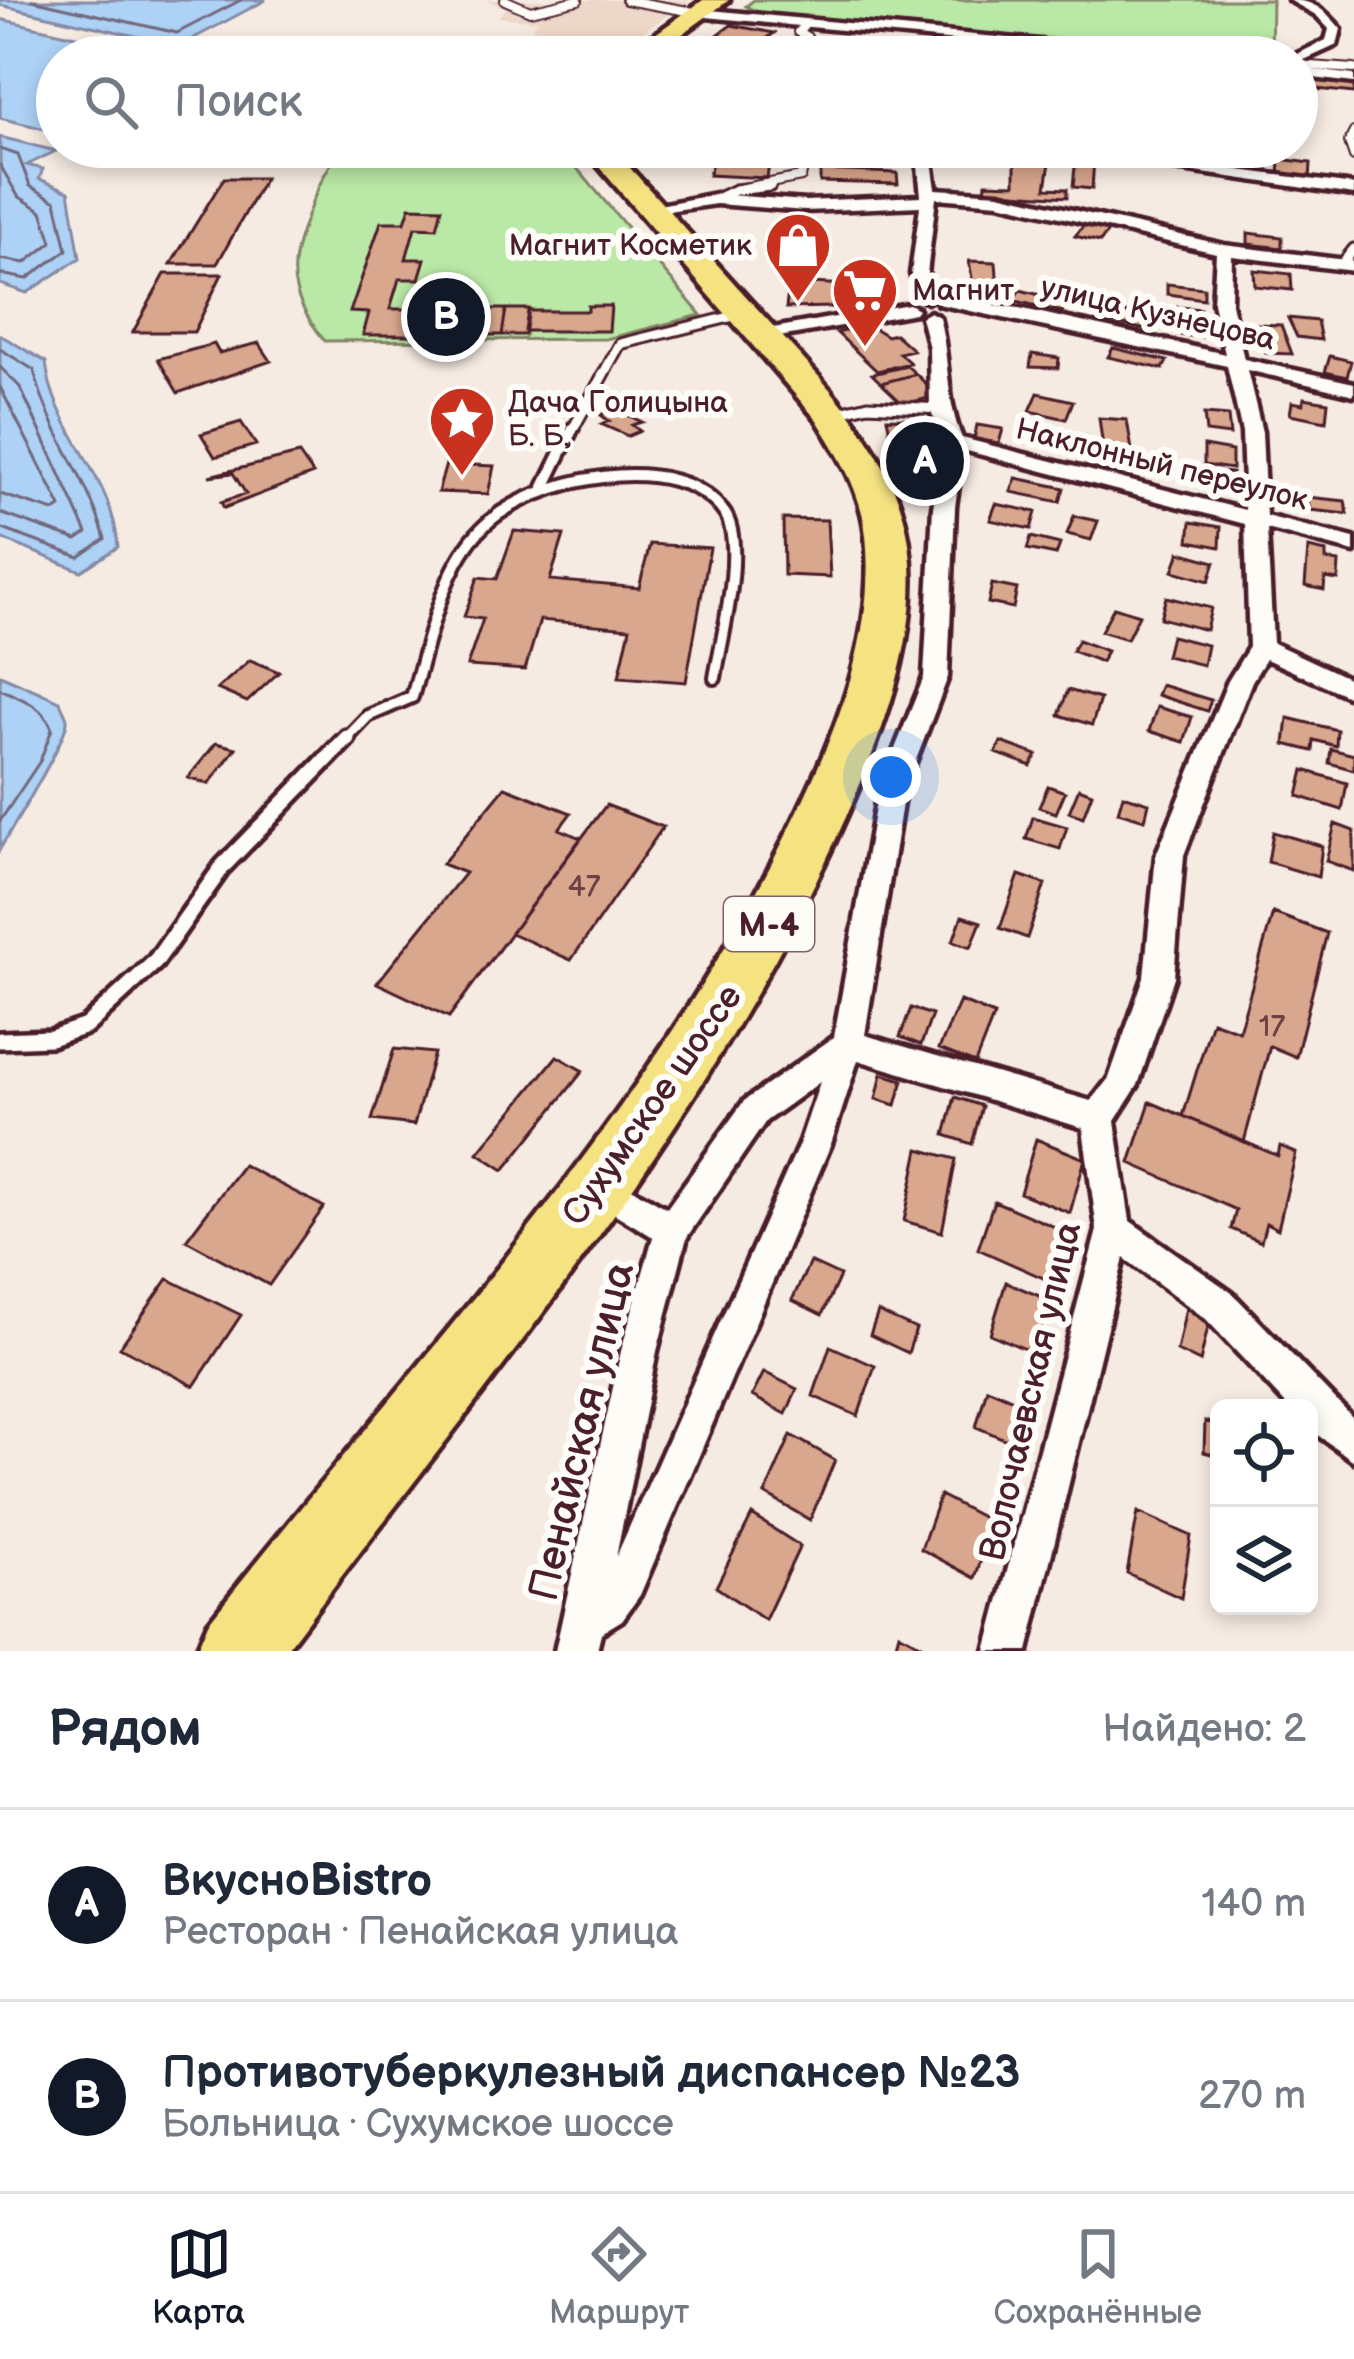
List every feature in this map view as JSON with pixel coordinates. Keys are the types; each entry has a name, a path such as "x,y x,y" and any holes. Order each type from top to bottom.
{"highway":[{"path":"665,36 710,4"},
{"name":"Сухумское шоссе","path":"236,1651 598,1186 721,1012 811,844 870,699 885,610 887,536 861,460 832,414 613,168"}],"street":[{"path":"1294,0 1320,12 1335,29 1332,42 1318,51"},
{"path":"710,4 804,25 918,36"},
{"path":"1318,71 1354,80"},
{"path":"580,1635 626,1581 815,1144 848,1044 891,791 936,677 944,507 954,442 940,409 938,348 919,274 927,197 925,168"},
{"path":"1251,168 1354,190"},
{"path":"647,209 716,199 805,206 927,197 1020,202 1224,250 1348,265"},
{"path":"848,1044 1098,1118 1122,1084 1159,977 1170,855 1240,681 1261,646 1252,432 1222,303 1224,250"},
{"name":"улица Кузнецова","path":"752,324 928,307 1019,313 1354,389"},
{"name":"Наклонный переулок","path":"954,442 1354,544"},
{"path":"1261,646 1354,691"},
{"name":"Пенайская улица","path":"580,1635 639,1351 672,1230 754,1111 848,1044"},
{"name":"Волочаевская улица","path":"1007,1651 1114,1230 1098,1118"},
{"name":"Пенайская улица","path":"598,1186 672,1230"},
{"path":"1114,1230 1219,1306 1332,1426 1354,1442"}],"lane":[{"path":"505,0 517,10 540,11 578,0"},
{"path":"626,0 710,4"},
{"path":"804,25 798,32 805,36"},
{"path":"1318,66 1354,69"},
{"path":"1354,131 1349,142 1354,157"},
{"path":"716,199 733,190 789,185 801,177 803,168"},
{"path":"1348,265 1354,249"},
{"path":"544,487 603,366 620,344 752,324"},
{"path":"832,414 868,405 940,409"},
{"path":"0,1040 51,1037 86,1026 155,962 223,866 368,716 412,697 457,573 482,527 544,487 594,475 661,480 710,499 728,517 733,541 715,678"}],"shaded area":[{"path":"486,0 690,0 637,36 575,36 531,28 538,21 498,17 506,8"}],"green space":[{"path":"754,0 1272,0 1271,36 988,36 762,15 746,6"},
{"path":"328,168 577,168 701,315 606,339 325,341 302,305 294,274 304,224"}],"water":[{"path":"0,0 266,0 198,36 135,36 0,5"},
{"path":"0,19 75,36 36,36 36,127 0,118"},
{"path":"0,137 36,146 36,161 27,165 43,169 39,179 69,191 80,258 27,293 0,284"},
{"path":"0,335 46,362 59,409 106,498 118,547 81,571 0,538"},
{"path":"0,675 60,701 67,719 50,762 0,849"}],"building":[{"path":"731,25 774,33 770,36 716,36"},
{"path":"1318,79 1354,82 1354,93 1318,89"},
{"path":"711,168 768,168 767,178 709,175"},
{"path":"1015,168 1049,168 1046,188 1067,189 1067,197 985,191 986,183 1015,184"},
{"path":"1075,168 1093,168 1092,189 1073,187"},
{"path":"1279,168 1311,168 1310,181 1279,176"},
{"path":"820,170 897,173 898,184 820,182"},
{"path":"224,178 265,178 217,264 171,264"},
{"path":"410,207 442,208 437,228 415,227 406,259 425,259 419,279 399,279 390,309 506,309 502,335 363,335 369,313 350,312 381,222 405,222"},
{"path":"1086,223 1110,229 1100,242 1075,236"},
{"path":"1248,233 1282,237 1282,248 1248,244"},
{"path":"778,239 813,243 810,252 774,248"},
{"path":"969,261 996,262 998,290 974,290"},
{"path":"1254,270 1291,274 1292,290 1255,286"},
{"path":"165,274 222,274 194,332 133,332"},
{"path":"789,282 887,287 886,306 786,308"},
{"path":"1167,284 1204,288 1204,299 1167,294"},
{"path":"1020,290 1069,302 1062,312 1012,300"},
{"path":"588,306 611,306 609,331 525,331 528,311 588,311"},
{"path":"1178,307 1200,309 1204,337 1181,335"},
{"path":"506,309 529,309 525,335 502,335"},
{"path":"1106,309 1157,320 1151,331 1100,320"},
{"path":"1288,318 1317,321 1321,340 1297,337"},
{"path":"1255,324 1281,325 1292,354 1266,353"},
{"path":"869,325 887,336 895,334 913,350 899,353 910,363 877,371 837,333"},
{"path":"259,343 271,361 178,393 158,359 214,344 219,353"},
{"path":"1113,348 1167,361 1163,369 1108,357"},
{"path":"1032,354 1059,358 1058,368 1030,367"},
{"path":"1330,356 1351,361 1347,377 1325,372"},
{"path":"907,366 916,374 881,383 872,374"},
{"path":"916,374 938,396 903,404 881,383"},
{"path":"1038,393 1073,401 1066,419 1030,411"},
{"path":"1304,398 1328,402 1326,421 1290,414 1292,402 1303,404"},
{"path":"615,409 642,422 632,425 640,431 628,436 601,424 609,421 601,415"},
{"path":"1204,414 1228,416 1230,435 1206,432"},
{"path":"887,418 923,419 927,437 891,437"},
{"path":"1099,418 1127,420 1132,450 1103,448"},
{"path":"241,422 256,445 215,457 201,434"},
{"path":"977,425 1003,429 999,443 974,439"},
{"path":"1046,428 1086,436 1080,452 1040,444"},
{"path":"1204,446 1232,451 1232,469 1204,465"},
{"path":"896,451 933,453 935,481 917,481"},
{"path":"299,454 313,474 224,508 221,502 246,494 233,473 209,476"},
{"path":"446,464 494,466 488,494 438,492"},
{"path":"1192,469 1232,473 1232,487 1191,477"},
{"path":"1016,478 1064,488 1060,502 1011,492"},
{"path":"1307,497 1345,501 1348,514 1310,510"},
{"path":"996,504 1036,512 1031,529 990,520"},
{"path":"1074,516 1098,521 1091,540 1067,534"},
{"path":"783,519 827,520 830,577 784,575"},
{"path":"1191,522 1221,527 1220,547 1189,541"},
{"path":"514,531 564,535 550,580 639,588 650,544 710,548 686,682 619,677 630,628 540,620 525,670 467,666 483,619 464,617 478,577 497,579"},
{"path":"1031,537 1060,544 1056,555 1027,549"},
{"path":"1308,548 1326,552 1326,560 1339,562 1338,580 1325,578 1324,590 1305,586"},
{"path":"1180,552 1215,562 1209,581 1173,571"},
{"path":"992,584 1017,589 1013,608 988,603"},
{"path":"1166,597 1211,608 1206,630 1160,618"},
{"path":"1114,607 1139,615 1127,639 1101,631"},
{"path":"1171,636 1207,645 1203,665 1166,656"},
{"path":"1078,640 1107,651 1101,662 1072,651"},
{"path":"250,660 279,672 247,702 217,689"},
{"path":"1161,685 1211,700 1207,711 1157,695"},
{"path":"1068,690 1100,699 1092,725 1059,715"},
{"path":"1157,707 1192,717 1184,742 1149,731"},
{"path":"1288,718 1337,730 1336,746 1314,740 1313,751 1285,744"},
{"path":"1001,742 1037,755 1031,766 996,753"},
{"path":"216,743 236,748 209,784 188,778"},
{"path":"1331,749 1354,755 1354,770 1329,763"},
{"path":"1304,770 1347,783 1342,810 1298,796"},
{"path":"1048,786 1065,792 1056,813 1039,807"},
{"path":"505,787 571,813 559,829 581,838 449,1017 377,983 465,873 442,864"},
{"path":"1079,788 1092,793 1083,817 1069,812"},
{"path":"1123,795 1149,803 1145,820 1118,812"},
{"path":"606,805 663,827 571,960 511,933"},
{"path":"1033,817 1067,827 1060,849 1026,839"},
{"path":"1335,824 1354,831 1354,871 1326,861"},
{"path":"1273,832 1322,846 1318,877 1268,862"},
{"path":"1019,875 1045,884 1027,938 1000,928"},
{"path":"1273,913 1327,933 1296,1057 1270,1046 1244,1142 1183,1116 1212,1021 1239,1031"},
{"path":"962,916 981,922 971,947 953,941"},
{"path":"960,1001 994,1015 975,1063 939,1049"},
{"path":"911,1008 932,1015 921,1045 900,1037"},
{"path":"394,1049 434,1053 414,1125 372,1120"},
{"path":"557,1056 583,1071 504,1170 478,1153"},
{"path":"882,1074 903,1080 896,1105 876,1099"},
{"path":"955,1097 982,1106 972,1144 945,1135"},
{"path":"1150,1102 1278,1156 1280,1146 1296,1153 1278,1229 1266,1223 1261,1242 1231,1229 1236,1210 1130,1163"},
{"path":"1036,1139 1085,1159 1070,1213 1020,1193"},
{"path":"919,1149 956,1159 942,1232 904,1221"},
{"path":"243,1165 324,1207 269,1285 186,1240"},
{"path":"994,1201 1074,1235 1059,1285 978,1249"},
{"path":"810,1262 840,1276 822,1315 792,1300"},
{"path":"168,1279 241,1315 194,1386 120,1347"},
{"path":"1006,1282 1049,1300 1034,1353 990,1334"},
{"path":"1186,1308 1210,1318 1200,1362 1177,1351"},
{"path":"878,1312 916,1329 908,1353 870,1335"},
{"path":"830,1346 875,1366 858,1416 813,1396"},
{"path":"764,1372 797,1389 786,1414 752,1396"},
{"path":"987,1388 1025,1404 1016,1444 976,1427"},
{"path":"1205,1421 1210,1423 1210,1454 1204,1452"},
{"path":"791,1435 835,1460 810,1520 765,1494"},
{"path":"940,1495 993,1523 975,1578 921,1549"},
{"path":"1138,1512 1191,1536 1181,1598 1127,1573"},
{"path":"752,1515 800,1546 765,1620 716,1587"},
{"path":"899,1633 932,1651 894,1651"}],"place":[{"name":"Магнит Косметик","path":"798,304"},
{"name":"Противотуберкулезный диспансер №23","path":"446,317"},
{"name":"Магнит","path":"865,349"},
{"name":"ВкусноBistro","path":"925,461"},
{"name":"Дача Голицына Б. Б.","path":"462,478"}]}
